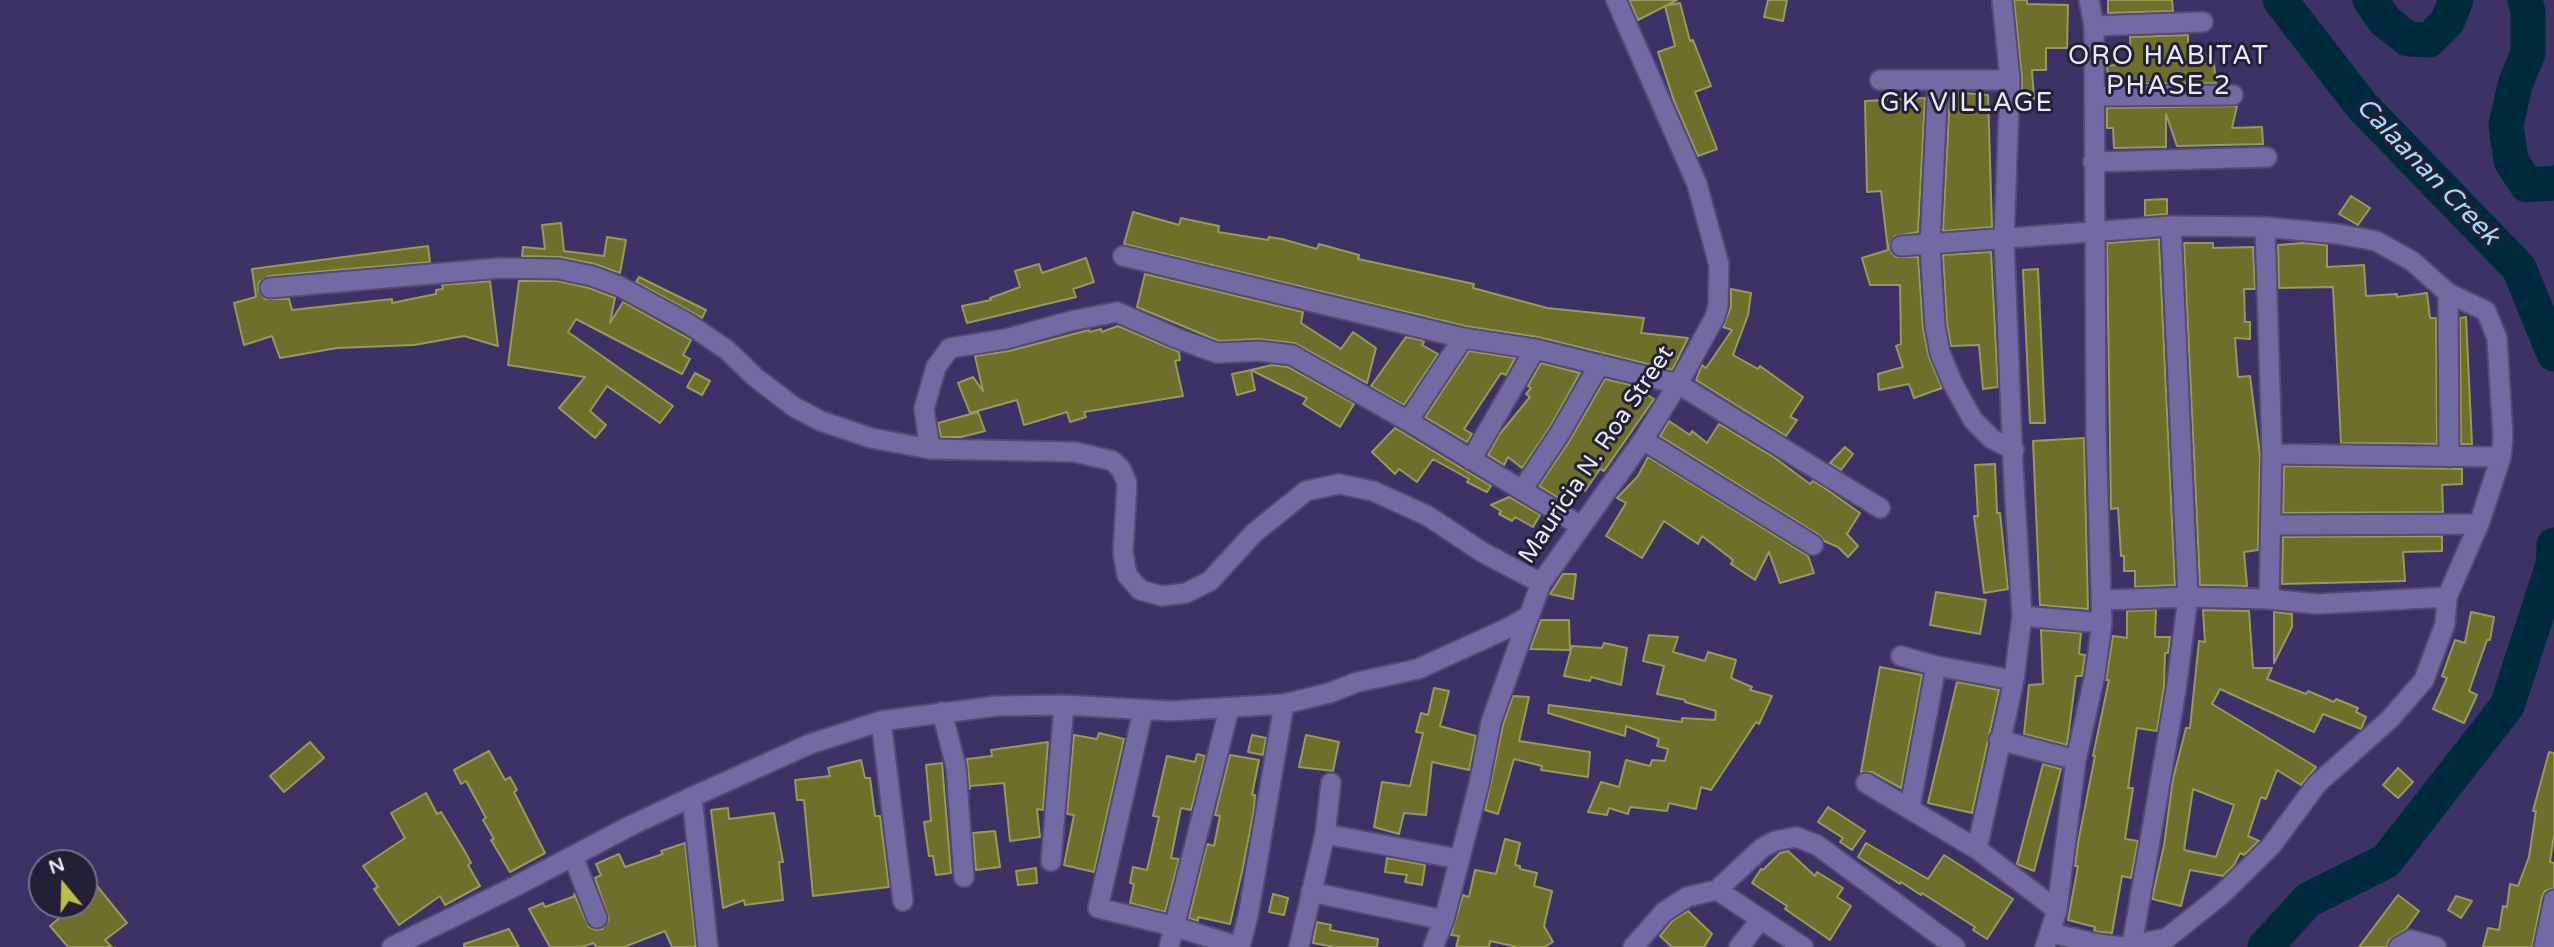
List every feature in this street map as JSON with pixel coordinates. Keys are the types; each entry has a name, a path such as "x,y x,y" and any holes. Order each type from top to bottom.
{"street":[{"name":"Mauricia N. Roa Street","path":"1433,947 1444,920 1479,784 1491,722 1541,583 1643,440 1678,384 1715,317 1718,306 1719,265 1697,184 1616,0"},
{"path":"1977,849 2014,680 2022,616 2004,238 2010,80 2002,0"},
{"path":"1901,246 1930,245 2004,238 2094,231 2171,226 2265,227 2338,234 2376,241 2412,261 2448,293 2486,311 2491,319 2497,338 2503,437 2501,457 2479,524 2447,597 2445,624 2424,680 2390,719 2317,784 2271,846 2221,895 2166,938 2132,945 2048,940 2057,910 2076,760 2095,674 2102,623 2096,433 2094,231 2093,162 2094,26 2089,0"},
{"path":"2094,26 2203,22"},
{"path":"1880,80 2010,80"},
{"path":"1938,81 1930,245 1935,326 1940,353 1973,420 1992,439 2014,450"},
{"path":"2094,96 2233,95"},
{"path":"2093,162 2266,157"},
{"path":"2132,945 2176,690 2188,597 2171,226"},
{"path":"2265,227 2272,454 2269,599"},
{"path":"1123,256 1463,338 1535,349 1678,384 1880,508"},
{"path":"270,288 500,268 558,269 592,276 619,286 689,324 727,350 755,377 794,407 821,421 871,438 930,449 1075,452 1113,461 1121,469 1126,483 1123,552 1127,575 1140,590 1162,596 1186,593 1210,581 1254,533 1306,491 1339,484 1373,491 1428,516 1482,552 1541,583"},
{"path":"2448,293 2449,457"},
{"path":"930,449 924,409 936,367 950,348 1006,339 1071,321 1117,312 1217,353 1259,351 1292,355 1408,421 1581,526"},
{"path":"1408,421 1463,338"},
{"path":"1471,460 1535,349"},
{"path":"1522,490 1560,433 1599,365"},
{"path":"1643,440 1813,545"},
{"path":"2272,454 2501,457"},
{"path":"2272,525 2479,524"},
{"path":"2102,600 2188,597 2269,599 2317,604 2447,597"},
{"path":"2022,616 2102,623"},
{"path":"393,947 692,797 810,744 881,721 997,706 1064,705 1143,711 1229,709 1283,704 1329,693 1357,682 1418,669 1527,617"},
{"path":"1901,656 1936,666 2014,680"},
{"path":"1910,807 1936,666"},
{"path":"1143,711 1098,908 1172,926 1240,947 1248,916 1283,704"},
{"path":"1051,861 1064,705"},
{"path":"1168,947 1229,709"},
{"path":"942,712 956,767 964,877"},
{"path":"881,721 903,901"},
{"path":"1999,740 2076,760"},
{"path":"1298,947 1325,834 1331,783"},
{"path":"1866,783 1977,849 2057,910"},
{"path":"692,797 708,947"},
{"path":"1325,834 1459,859"},
{"path":"1633,947 1664,912 1687,897 1717,890 1762,848 1775,841 1796,837 1817,845 1954,947"},
{"path":"573,856 597,918"},
{"path":"1717,890 1803,947"},
{"path":"1311,892 1444,920"},
{"path":"2544,947 2554,900"},
{"path":"1740,947 1761,919"},
{"path":"2399,947 2411,940 2436,947"}],"building":[{"path":"1629,0 1677,0 1638,20"},
{"path":"1768,0 1787,0 1783,21 1764,17"},
{"path":"2014,0 2027,0 2027,4 2068,5 2067,48 2046,48 2046,70 2032,70 2034,99 2022,96"},
{"path":"2108,0 2172,0 2173,11 2108,13"},
{"path":"1680,3 1690,41 1693,40 1711,86 1695,92 1717,149 1698,156 1674,101 1658,52 1675,46 1665,6"},
{"path":"2188,35 2188,58 2213,55 2216,83 2109,84 2107,66 2131,63 2130,37"},
{"path":"1950,92 1988,95 1992,227 1943,231"},
{"path":"1925,98 1918,232 1895,236 1889,246 1896,257 1918,257 1923,328 1929,357 1942,388 1914,398 1909,384 1879,390 1878,374 1903,367 1896,346 1901,344 1900,285 1870,285 1862,258 1888,250 1881,191 1867,192 1865,101"},
{"path":"2237,106 2232,128 2262,127 2263,144 2177,146 2166,114 2166,147 2114,148 2113,128 2107,128 2107,108"},
{"path":"2351,196 2370,208 2358,225 2339,214"},
{"path":"2167,199 2167,214 2145,216 2145,200"},
{"path":"1133,212 1179,225 1181,218 1219,226 1218,232 1268,240 1269,237 1282,239 1317,249 1319,244 1359,255 1358,259 1474,284 1473,288 1547,308 1644,318 1641,333 1688,338 1672,370 1538,337 1465,326 1124,244"},
{"path":"561,223 564,251 604,256 607,237 626,240 620,273 595,264 560,257 522,256 523,247 545,249 542,225"},
{"path":"2159,239 2175,585 2135,587 2135,571 2124,571 2118,508 2111,509 2107,243"},
{"path":"2184,243 2213,243 2213,248 2253,247 2255,289 2244,289 2245,322 2250,322 2250,339 2235,338 2238,377 2250,376 2260,455 2258,550 2244,552 2247,586 2200,585"},
{"path":"2278,245 2327,245 2327,267 2364,265 2366,296 2397,294 2397,297 2427,293 2430,318 2436,318 2437,444 2341,443 2333,287 2279,288"},
{"path":"428,246 430,262 269,276 259,282 258,290 265,299 289,299 292,310 392,299 392,303 436,294 436,290 443,289 442,285 490,281 498,346 464,336 414,345 337,348 280,358 272,336 244,345 234,303 256,297 252,269"},
{"path":"1991,252 1998,387 1983,389 1979,345 1951,346 1947,325 1943,255"},
{"path":"1086,258 1094,282 1073,289 1076,297 967,323 962,306 991,300 990,298 1020,287 1015,271 1039,264 1042,273"},
{"path":"2038,269 2045,423 2030,423 2023,270"},
{"path":"1145,274 1303,312 1301,323 1341,349 1353,332 1376,348 1367,383 1294,343 1259,339 1219,341 1137,307"},
{"path":"639,277 706,310 702,318 636,282"},
{"path":"519,281 557,281 589,288 615,298 610,323 623,302 691,340 683,355 690,359 682,374 576,319 568,332 673,406 660,423 607,386 590,411 606,425 595,438 559,408 585,377 508,365"},
{"path":"1731,289 1751,293 1748,315 1733,355 1758,369 1760,366 1803,397 1790,417 1797,420 1786,436 1696,380 1702,365 1706,368 1732,330 1723,327 1731,307"},
{"path":"2466,317 2472,444 2461,444 2460,318"},
{"path":"1118,326 1179,352 1180,360 1175,361 1183,396 1084,412 1086,417 1070,422 1067,412 1024,425 1017,400 970,413 958,383 973,377 983,391 975,356 1009,351 1089,330 1101,329 1102,332"},
{"path":"1406,337 1421,340 1424,342 1422,345 1438,354 1404,405 1371,386"},
{"path":"1469,351 1515,358 1506,375 1501,373 1464,429 1472,434 1467,442 1425,417"},
{"path":"1541,363 1580,373 1550,427 1522,468 1508,457 1504,465 1488,455 1499,435 1530,397 1526,394 1531,388 1528,386"},
{"path":"1272,365 1288,367 1354,404 1340,427 1303,404 1307,398 1251,370"},
{"path":"1251,370 1255,390 1237,395 1232,374"},
{"path":"695,373 710,381 702,395 687,387"},
{"path":"1605,379 1631,385 1654,399 1604,471 1600,469 1585,491 1573,483 1562,500 1539,486 1570,440"},
{"path":"978,412 985,431 961,437 941,437 938,423"},
{"path":"1669,421 1690,435 1692,431 1707,443 1719,424 1775,458 1810,484 1813,481 1826,489 1860,513 1847,534 1858,546 1848,557 1838,547 1824,541 1819,535 1660,436"},
{"path":"1395,428 1491,486 1487,492 1433,459 1417,482 1399,469 1395,474 1372,452"},
{"path":"2084,438 2088,609 2040,605 2033,441"},
{"path":"1845,447 1853,454 1841,470 1830,463"},
{"path":"1648,457 1808,556 1814,573 1780,583 1769,552 1755,580 1731,564 1733,560 1702,536 1698,544 1664,521 1642,558 1606,536 1626,503 1617,498 1638,476"},
{"path":"1995,464 1997,513 2000,513 2008,589 1984,593 1974,516 1978,516 1975,465"},
{"path":"2284,466 2462,469 2462,484 2442,485 2443,512 2283,513"},
{"path":"1509,497 1540,515 1533,527 1515,517 1512,521 1499,514 1501,511 1491,505"},
{"path":"2442,536 2442,551 2403,552 2405,581 2282,584 2283,537"},
{"path":"1563,574 1576,574 1573,599 1550,594"},
{"path":"1936,592 1986,600 1980,634 1930,625"},
{"path":"2156,610 2155,637 2170,637 2168,653 2165,653 2164,687 2157,731 2137,728 2128,788 2133,788 2125,839 2138,841 2131,878 2122,876 2112,933 2094,931 2095,927 2068,920 2078,866 2075,866 2078,843 2109,680 2106,680 2113,636 2127,638 2127,611"},
{"path":"2203,610 2249,611 2253,668 2272,668 2267,679 2306,694 2308,691 2334,702 2336,699 2358,708 2356,712 2366,717 2361,729 2323,714 2314,732 2220,689 2212,704 2316,767 2301,785 2277,770 2266,799 2261,797 2248,836 2259,841 2244,855 2240,853 2234,865 2223,876 2190,870 2181,906 2152,899 2164,845 2173,779 2186,728 2190,728 2199,641 2205,642","holes":["2193,789 2234,805 2216,857 2184,850"]},
{"path":"2274,612 2292,614 2292,627 2274,663"},
{"path":"2471,612 2494,617 2490,640 2487,640 2469,691 2477,695 2464,723 2433,709 2447,678 2442,676 2455,640 2465,643"},
{"path":"1541,620 1569,620 1570,650 1530,649"},
{"path":"2041,630 2081,633 2079,654 2085,655 2082,676 2076,676 2067,745 2024,734 2029,685 2043,684"},
{"path":"1649,635 1678,637 1673,652 1705,661 1708,652 1736,660 1731,678 1752,687 1750,690 1772,696 1759,724 1756,722 1711,790 1701,787 1696,809 1669,803 1667,811 1630,807 1628,814 1609,808 1607,815 1588,812 1601,782 1619,787 1626,760 1650,766 1652,760 1665,761 1668,749 1657,746 1659,739 1626,726 1625,736 1548,713 1549,705 1682,722 1682,718 1715,720 1716,711 1657,694 1664,666 1643,661"},
{"path":"1604,643 1627,648 1621,685 1591,677 1590,681 1564,676 1572,646 1602,648"},
{"path":"1880,667 1922,675 1901,788 1872,772 1861,772"},
{"path":"1957,682 1999,690 1972,813 1928,803"},
{"path":"1434,688 1449,691 1440,726 1476,736 1469,770 1432,762 1426,815 1404,813 1399,834 1374,827 1382,782 1410,786 1423,733 1416,732 1421,713 1428,715"},
{"path":"1513,696 1529,697 1519,741 1590,752 1588,777 1541,770 1542,766 1514,759 1498,814 1485,810 1503,725"},
{"path":"1099,733 1124,739 1094,872 1064,865 1074,815 1067,814 1074,735 1097,739"},
{"path":"1252,735 1266,738 1263,755 1248,752"},
{"path":"1306,735 1339,742 1333,771 1299,767"},
{"path":"310,742 324,758 284,792 270,776"},
{"path":"1048,742 1043,810 1037,809 1040,837 1010,841 1004,783 970,786 970,789 967,759 992,756 991,750"},
{"path":"489,751 505,780 510,777 517,790 514,792 545,853 510,872 491,840 494,839 483,820 486,818 466,781 461,784 454,770"},
{"path":"2549,752 2554,753 2554,835 2550,862 2554,863 2554,888 2545,891 2542,897 2532,947 2483,947 2488,928 2499,930 2503,906 2507,907 2510,884 2518,886 2529,857 2536,811 2533,811"},
{"path":"1197,754 1205,756 1191,810 1181,808 1171,858 1179,859 1165,912 1130,903 1134,884 1130,883 1133,867 1147,870 1159,817 1153,816 1167,756 1195,762"},
{"path":"1230,755 1259,760 1252,795 1255,795 1254,810 1230,924 1198,917 1198,921 1189,918 1207,844 1214,846 1220,816 1215,815"},
{"path":"861,760 865,778 870,778 875,816 880,816 889,887 813,896 804,800 797,800 795,780 830,776 828,768"},
{"path":"942,763 951,873 936,875 933,856 929,856 924,822 931,821 926,765"},
{"path":"2043,764 2061,769 2034,871 2017,864"},
{"path":"2398,768 2413,782 2398,798 2383,785"},
{"path":"426,793 437,814 441,812 464,850 471,863 468,865 480,886 445,905 440,896 399,925 374,889 378,887 363,866 405,838 391,813"},
{"path":"1828,807 1865,831 1852,850 1840,842 1843,838 1818,822"},
{"path":"728,808 729,819 774,813 783,862 779,862 783,900 745,905 744,900 723,908 711,810"},
{"path":"995,831 1000,867 976,870 973,833"},
{"path":"1505,839 1520,843 1515,865 1537,873 1534,886 1552,891 1544,926 1553,942 1544,947 1518,947 1490,941 1489,947 1456,947 1459,936 1451,935 1463,895 1469,897 1475,870 1496,874"},
{"path":"685,843 696,947 672,947 665,931 624,947 596,947 594,943 581,947 550,947 529,909 543,903 545,907 575,896 589,927 602,929 609,919 595,878 601,875 596,864 619,854 625,867"},
{"path":"1866,843 1928,879 1944,855 2013,899 1987,939 1973,930 1975,927 1922,893 1921,895 1901,882 1900,884 1858,857"},
{"path":"1788,851 1815,876 1817,872 1843,888 1837,897 1851,906 1830,940 1752,883 1761,869 1780,853"},
{"path":"1387,858 1425,865 1422,885 1405,882 1407,875 1385,872"},
{"path":"1036,868 1037,883 1018,885 1016,871"},
{"path":"98,887 127,923 105,940 112,947 68,947 50,926 58,919 98,919"},
{"path":"1273,894 1288,898 1284,915 1269,912"},
{"path":"2398,895 2419,911 2406,929 2389,940 2387,947 2359,947"},
{"path":"2456,896 2472,901 2461,918 2448,910"},
{"path":"1688,911 1712,934 1704,947 1672,947 1660,936 1672,921"},
{"path":"1317,922 1331,925 1330,930 1378,939 1377,947 1335,947 1313,943"},
{"path":"509,929 519,947 464,947 464,944"}],"waterway":[{"name":"Calaanan Creek","path":"2280,0 2362,106 2519,268 2554,354"},
{"path":"2370,0 2385,21 2408,39 2429,40 2447,22 2456,0"},
{"path":"2525,0 2528,12 2528,53 2515,85 2506,125 2511,161 2527,185 2554,183"},
{"name":"Calaanan Creek","path":"2265,947 2308,900 2386,861 2507,706 2553,565 2554,545"}],"district":[{"name":"ORO HABITAT PHASE 2","path":"2169,72"},
{"name":"GK VILLAGE","path":"1967,104"}]}
